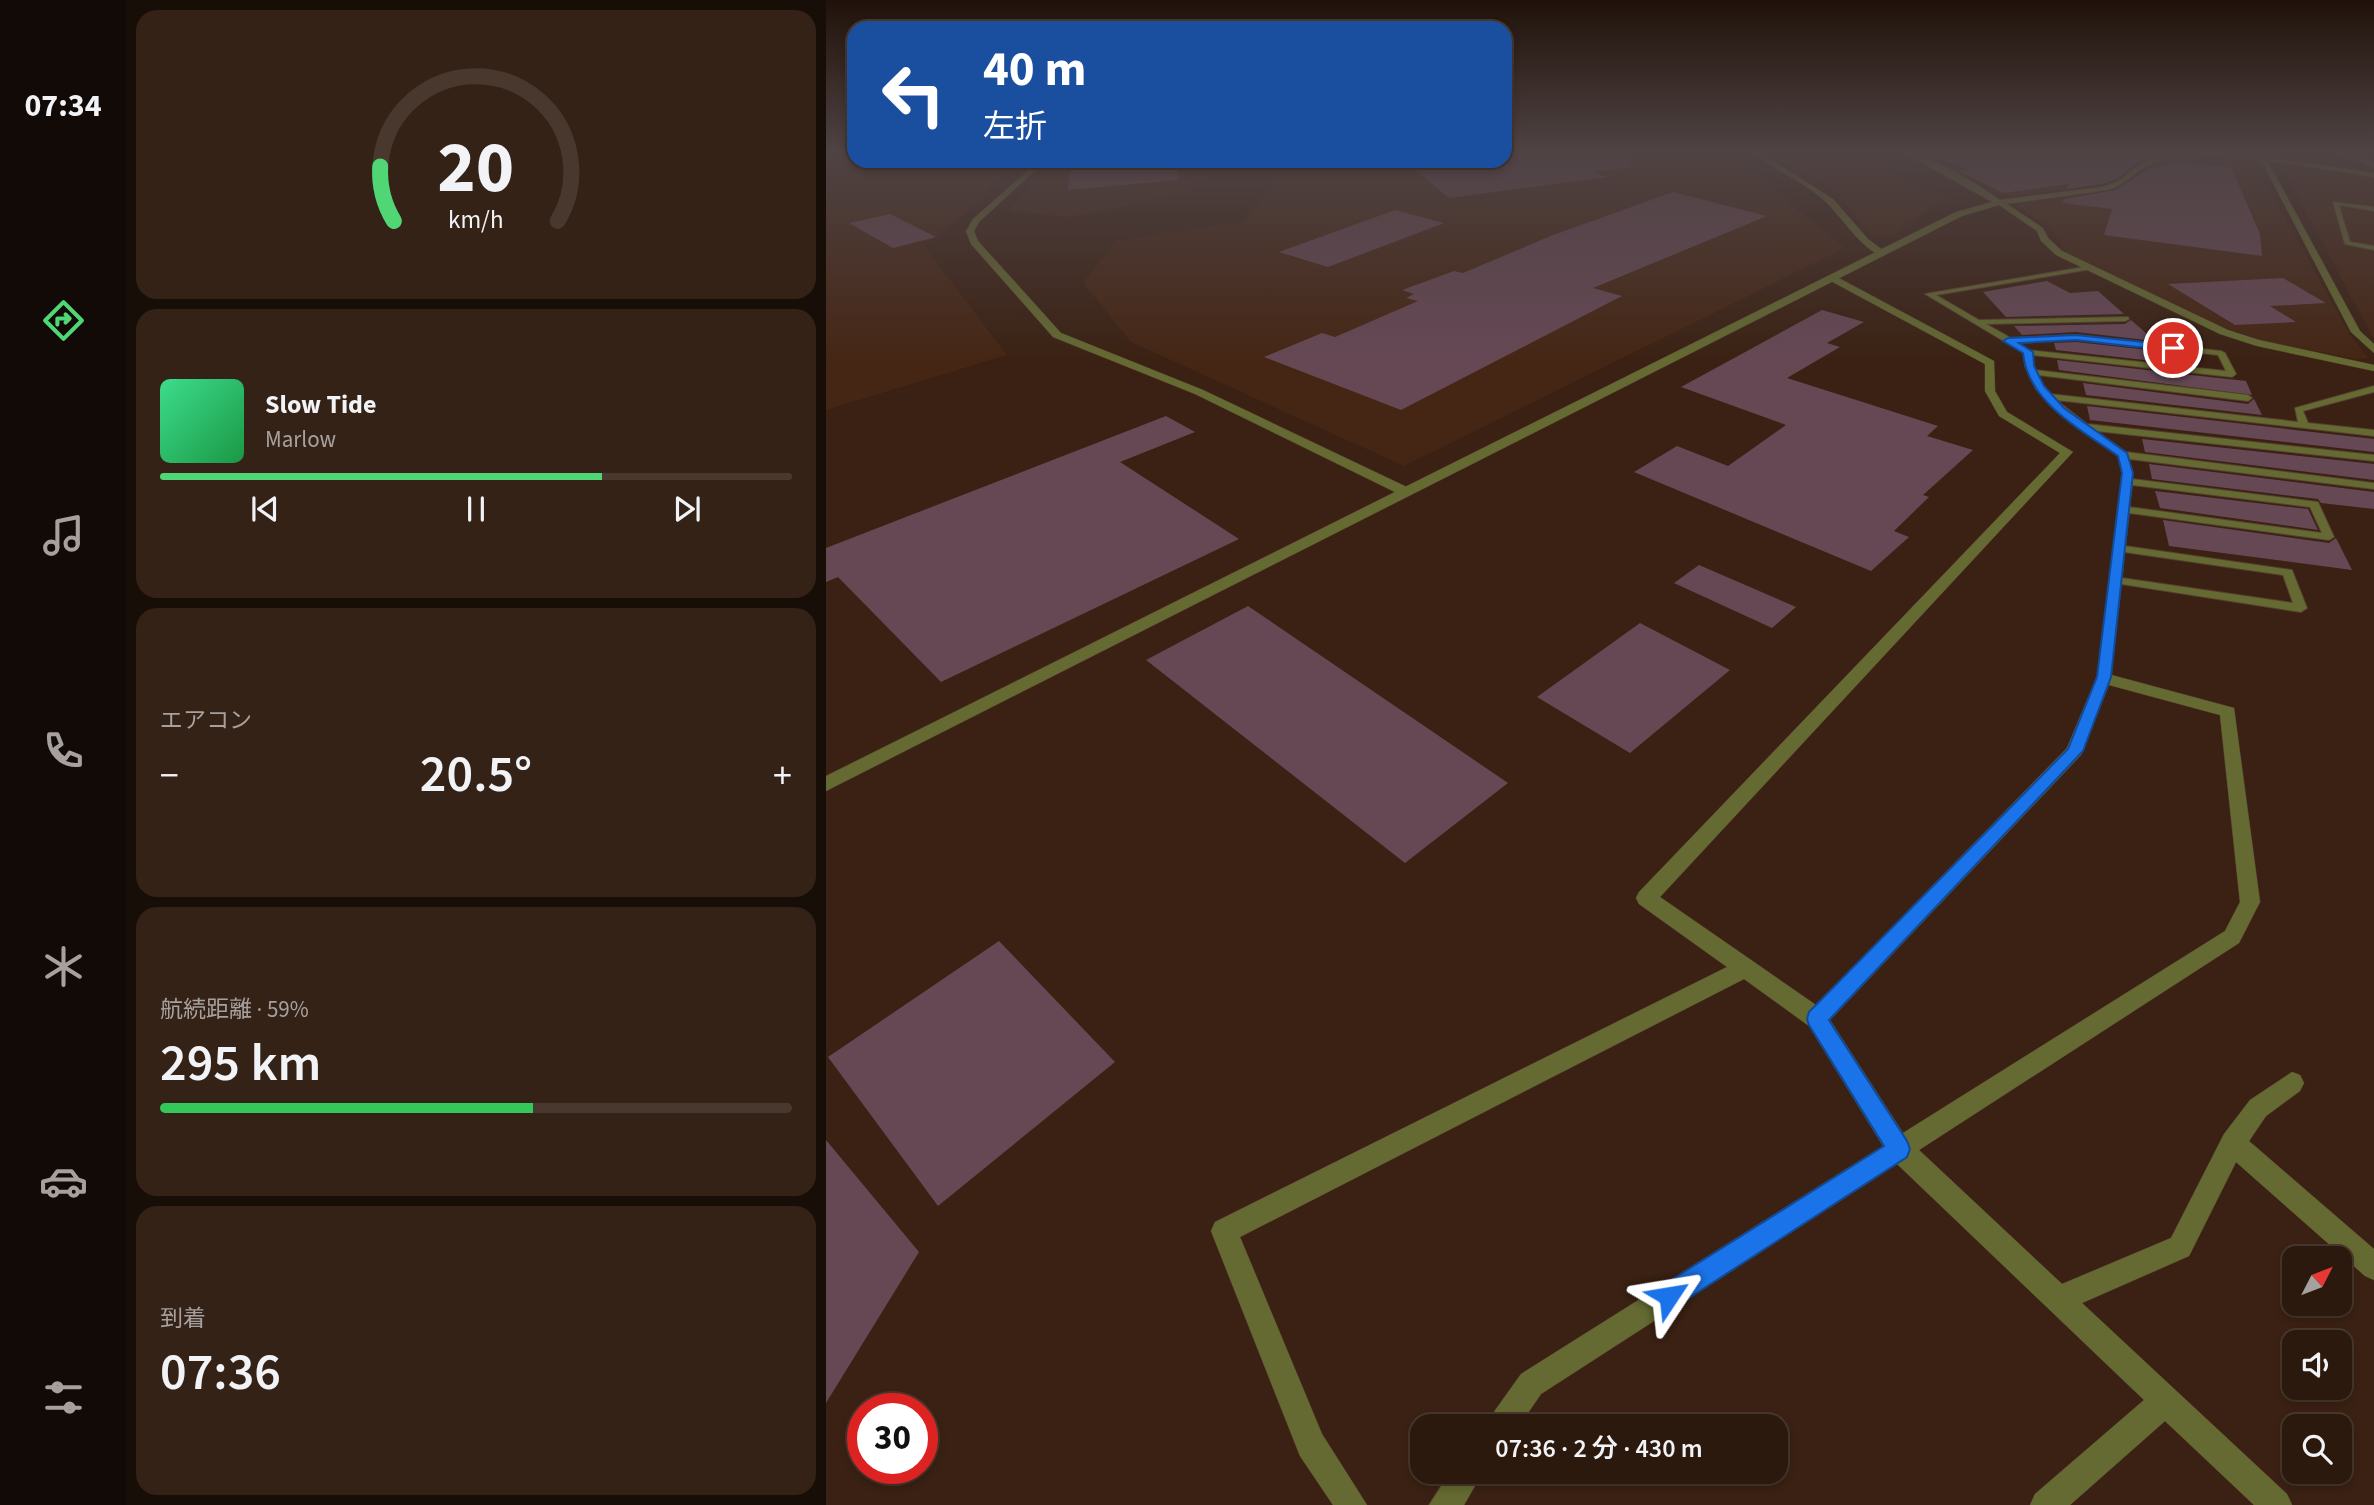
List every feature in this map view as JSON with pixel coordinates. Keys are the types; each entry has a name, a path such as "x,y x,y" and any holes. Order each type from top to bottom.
{"street":[{"path":"977,220 970,232 974,242 1057,335 1199,392 1406,492"},
{"path":"1847,220 1865,241 1881,253"},
{"path":"826,784 1947,220"},
{"path":"2026,220 2040,230 2044,239 2059,253 2224,332 2257,343 2374,368"},
{"path":"2297,220 2356,332 2374,350"},
{"path":"1832,278 1990,363 1990,391 2003,414 2067,452 1646,898 1817,1019 1899,1149 2276,1505"},
{"path":"1510,1414 1531,1384 2232,937 2250,902 2228,712 2104,677 2075,751 1817,1019"},
{"path":"1351,1505 1311,1445 1224,1231 1745,968"},
{"path":"2058,1299 2180,1247 2233,1143 2258,1108 2292,1083"},
{"path":"2233,1143 2374,1268"},
{"path":"2046,1505 2166,1401"},
{"path":"1445,1505 1460,1484"}],"lane":[{"path":"2340,220 2347,243 2374,248"},
{"path":"2008,341 2076,337 2221,353 2232,374 2028,352 2008,341 1928,294 2090,268"},
{"path":"1976,322 2125,319"},
{"path":"2028,352 2032,372 2039,387 2061,410 2123,455 2374,486"},
{"path":"2032,372 2248,398"},
{"path":"2304,425 2298,410 2374,389"},
{"path":"2048,396 2374,433"},
{"path":"2083,426 2374,458"},
{"path":"2104,677 2127,481 2123,455"},
{"path":"2123,509 2329,537 2314,505 2127,481"},
{"path":"2115,580 2301,608 2288,572 2119,548"}],"shaded area":[{"path":"826,220 956,220 924,246 1007,355 826,410"},
{"path":"1811,220 1845,248 1404,466 1131,342 1083,283 1116,241 1242,222"},
{"path":"1859,220 1914,220 1893,236 1872,237"},
{"path":"2038,220 2286,220 2351,336 2368,358 2356,359 2266,342 2223,327 2068,254 2049,227"},
{"path":"2310,220 2374,220 2374,338"}],"building":[{"path":"862,220 902,220 936,237 893,248 849,223"},
{"path":"1367,220 1434,220 1444,223 1328,267 1279,252"},
{"path":"1594,220 1757,220 1593,288 1622,296 1401,410 1264,357 1322,333 1335,337 1418,301 1406,298 1414,294 1402,290 1454,271 1463,273"},
{"path":"2109,220 2254,220 2260,234 2262,256 2104,235"},
{"path":"2283,278 2326,303 2270,306 2296,322 2235,325 2168,284"},
{"path":"2047,281 2070,293 2098,291 2124,314 2006,317 1983,292"},
{"path":"1822,310 1864,322 1827,343 1840,347 1787,378 1938,426 1927,436 1973,450 1923,495 1929,497 1894,531 1909,537 1871,571 1634,472 1677,446 1728,466 1786,425 1681,387"},
{"path":"2131,320 2155,341 2076,332 2022,335 2014,326 2125,324"},
{"path":"2076,342 2167,352 2180,364 2056,350 2054,343"},
{"path":"2057,360 2246,381 2252,395 2059,370"},
{"path":"2083,383 2248,404 2254,399 2262,415 2086,395"},
{"path":"2087,406 2374,439 2374,452 2090,420"},
{"path":"1166,416 1195,432 1120,462 1239,539 941,682 838,577 826,582 826,548"},
{"path":"2142,439 2374,464 2374,480 2145,452"},
{"path":"2149,464 2374,492 2374,509 2321,503 2318,499 2152,479"},
{"path":"2155,491 2308,509 2318,530 2160,508"},
{"path":"2163,520 2329,543 2336,538 2352,570 2169,546"},
{"path":"1699,565 1796,607 1772,628 1674,583"},
{"path":"1248,606 1508,783 1405,863 1146,660"},
{"path":"1640,623 1730,670 1630,753 1537,697"},
{"path":"999,941 1115,1062 938,1206 828,1057"},
{"path":"826,1140 919,1252 826,1403"}],"route":[{"path":"1669,1296 1899,1149 1817,1019 2075,751 2104,677 2128,473 2123,455 2061,410 2039,387 2029,366 2028,352 2008,341 2076,337 2173,348"}]}
